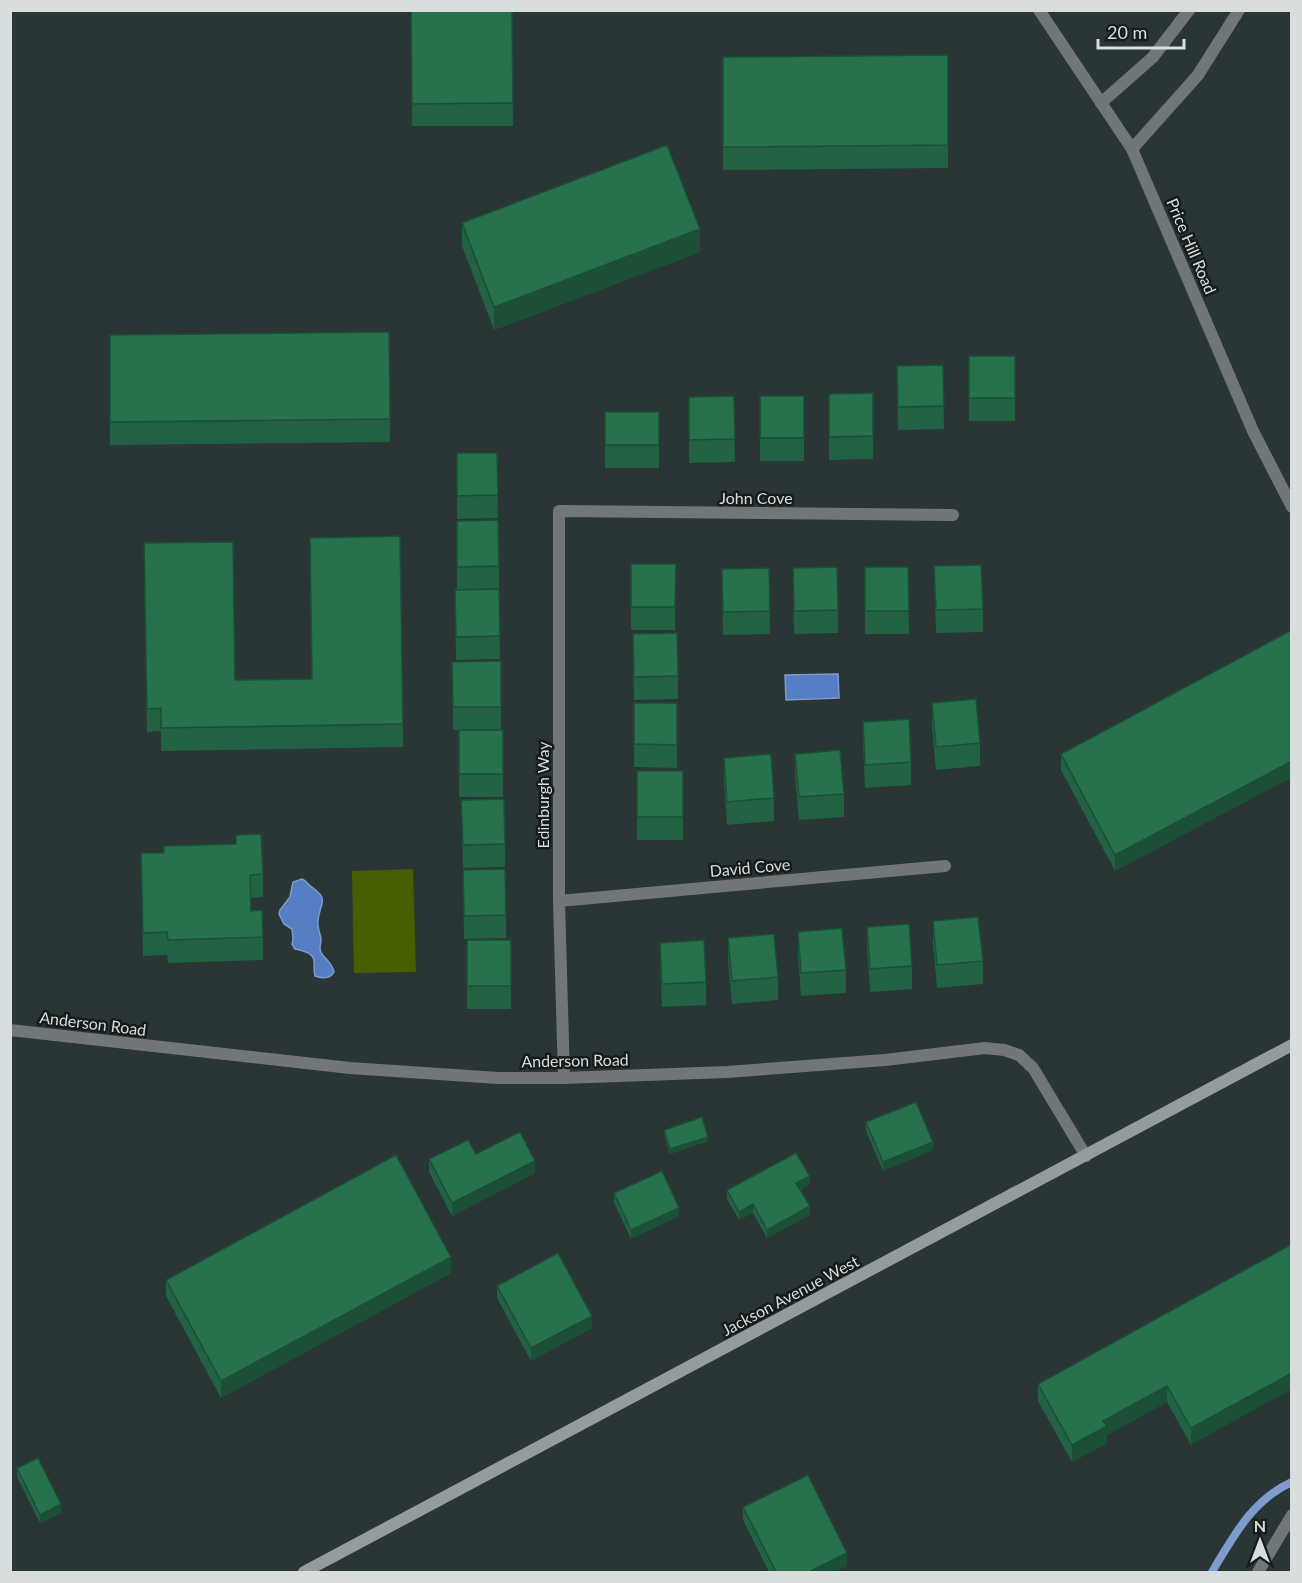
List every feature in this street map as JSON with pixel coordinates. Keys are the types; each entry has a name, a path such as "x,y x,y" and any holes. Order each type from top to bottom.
{"main road":[{"name":"Jackson Avenue West","path":"304,1572 1292,1045"}],"street":[{"name":"Price Hill Road","path":"1039,10 1132,149 1253,431 1292,507"},
{"path":"1101,103 1153,57 1189,10"},
{"path":"1132,149 1198,75 1239,10"},
{"name":"John Cove","path":"558,512 954,515"},
{"name":"Edinburgh Way","path":"558,512 558,901 564,1078"},
{"name":"David Cove","path":"558,901 945,866"},
{"name":"Anderson Road","path":"10,1030 350,1068 498,1078 727,1072 885,1060 985,1048 1004,1050 1019,1055 1033,1068 1086,1156"},
{"path":"1258,1572 1292,1515"}],"green space":[{"path":"413,869 416,972 354,973 352,871"}],"water":[{"path":"838,674 839,698 786,700 785,675"},
{"path":"302,879 318,892 322,899 318,923 320,949 334,972 326,978 315,976 312,956 295,949 292,944 292,929 284,924 279,914 290,897 293,882"}],"building":[{"path":"411,10 512,10 513,103 412,104"},
{"path":"948,55 948,145 723,147 723,57"},
{"path":"667,145 700,229 494,307 462,223"},
{"path":"389,332 390,419 110,422 110,335"},
{"path":"969,356 1015,356 1015,398 969,398"},
{"path":"943,365 944,406 898,407 897,366"},
{"path":"873,393 873,436 829,437 829,394"},
{"path":"734,396 735,439 689,440 689,397"},
{"path":"760,396 804,396 804,438 760,438"},
{"path":"605,412 659,412 659,445 605,445"},
{"path":"457,453 497,453 498,495 457,496"},
{"path":"498,520 499,566 457,567 457,521"},
{"path":"400,536 403,724 161,728 161,708 147,709 144,543 233,542 235,680 312,679 310,538"},
{"path":"631,564 676,564 675,607 631,607"},
{"path":"981,565 983,609 936,610 934,566"},
{"path":"837,567 838,610 794,611 793,568"},
{"path":"865,567 908,567 909,611 865,611"},
{"path":"769,568 770,611 723,612 722,569"},
{"path":"499,589 500,636 456,637 455,590"},
{"path":"1290,631 1292,634 1292,761 1115,855 1061,754"},
{"path":"677,633 678,676 634,677 633,634"},
{"path":"501,661 501,707 453,707 452,662"},
{"path":"976,699 980,743 936,747 932,703"},
{"path":"634,703 677,703 677,745 634,744"},
{"path":"909,719 911,762 865,765 863,722"},
{"path":"459,730 503,730 503,774 459,774"},
{"path":"840,750 844,794 799,797 795,754"},
{"path":"771,754 774,798 727,802 724,758"},
{"path":"637,771 683,771 683,817 637,817"},
{"path":"504,799 505,844 463,845 461,800"},
{"path":"261,834 263,874 250,875 251,911 262,910 263,937 168,940 167,932 143,933 141,853 164,853 164,846 236,844 236,835"},
{"path":"505,869 506,915 464,916 463,870"},
{"path":"978,917 983,961 937,965 933,921"},
{"path":"909,924 912,966 870,969 867,927"},
{"path":"842,928 846,970 801,973 798,932"},
{"path":"774,934 778,977 732,981 728,938"},
{"path":"467,940 511,940 511,986 467,986"},
{"path":"704,940 706,982 662,984 660,943"},
{"path":"916,1102 933,1142 883,1162 866,1122"},
{"path":"702,1117 708,1137 670,1149 664,1130"},
{"path":"520,1132 535,1161 452,1203 429,1159 468,1140 476,1154"},
{"path":"796,1153 810,1176 796,1183 810,1206 767,1230 753,1204 739,1212 727,1190"},
{"path":"396,1155 451,1257 221,1381 166,1280"},
{"path":"662,1171 679,1208 631,1230 614,1193"},
{"path":"1292,1244 1292,1373 1191,1428 1167,1386 1103,1421 1107,1426 1072,1445 1038,1384"},
{"path":"558,1253 592,1316 531,1348 497,1286"},
{"path":"38,1458 61,1504 40,1515 17,1468"},
{"path":"808,1475 847,1553 809,1572 776,1572 743,1507"}],"waterway":[{"path":"1212,1572 1236,1533 1255,1509 1292,1482"}]}
